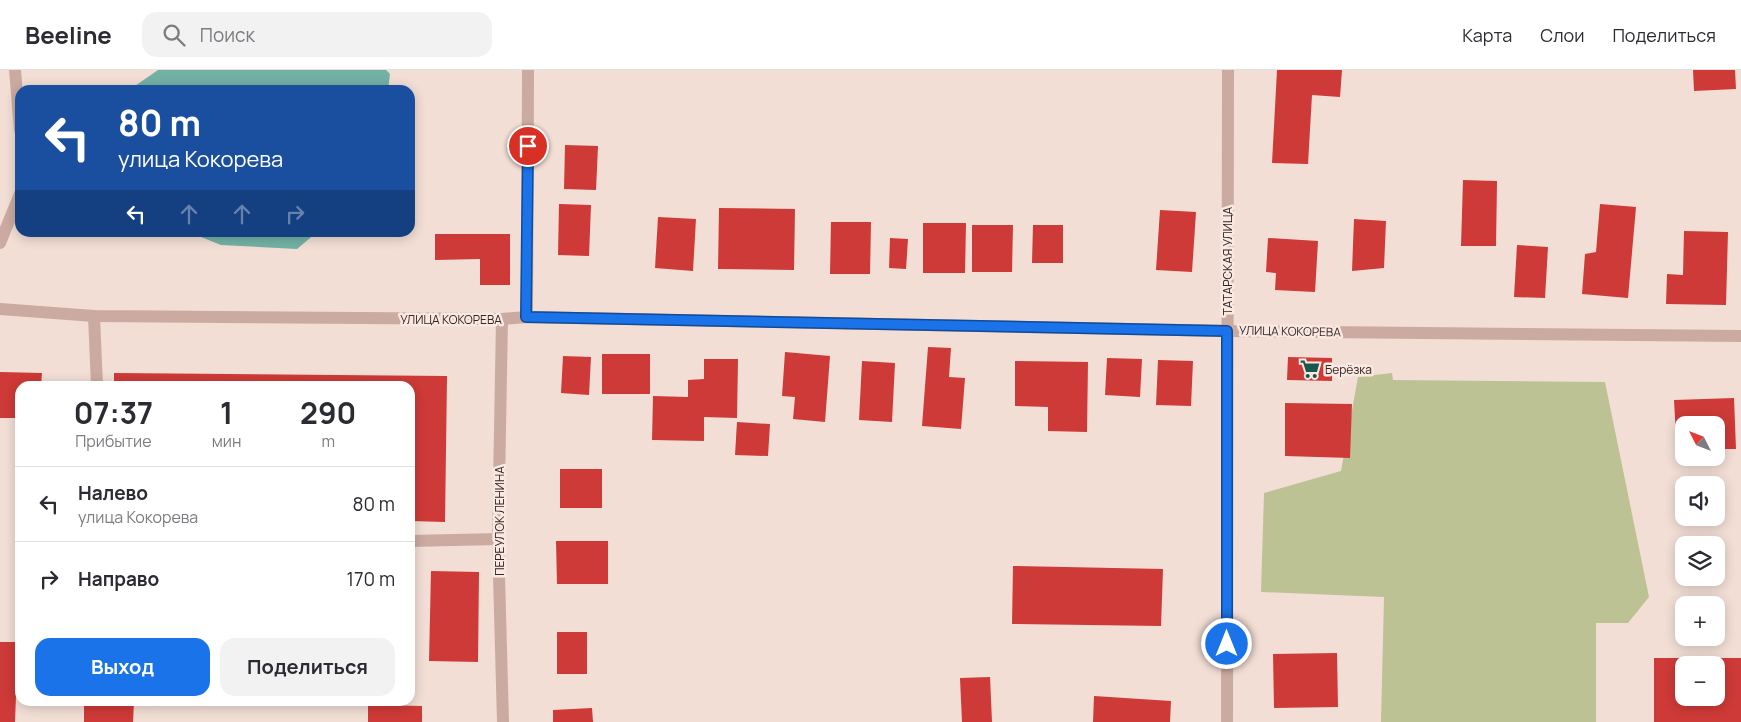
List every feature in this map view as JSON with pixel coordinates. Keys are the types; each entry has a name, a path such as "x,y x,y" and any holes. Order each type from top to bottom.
{"street":[{"path":"15,70 16,85"},
{"path":"526,317 528,70"},
{"name":"ТАТАРСКАЯ УЛИЦА","path":"1227,722 1228,70"},
{"path":"0,243 15,206"},
{"name":"УЛИЦА КОКОРЕВА","path":"0,309 94,316 502,319 526,317 1227,331 1741,336"},
{"path":"94,316 97,381"},
{"name":"ПЕРЕУЛОК ЛЕНИНА","path":"502,319 498,539 503,722"},
{"path":"415,541 498,539"}],"green space":[{"path":"1392,373 1393,380 1605,382 1649,597 1628,623 1596,623 1596,722 1381,722 1384,597 1261,592 1264,493 1341,471 1358,377"}],"water":[{"path":"158,70 386,70 390,74 389,85 136,85"},
{"path":"201,237 311,237 297,249 221,245"}],"building":[{"path":"1277,70 1342,70 1340,97 1312,95 1308,164 1272,163"},
{"path":"1693,70 1735,70 1736,89 1694,91"},
{"path":"565,145 598,146 596,190 564,189"},
{"path":"1463,180 1497,181 1496,246 1461,246"},
{"path":"559,204 591,205 589,256 558,255"},
{"path":"1600,204 1636,207 1628,298 1582,294 1585,254 1596,252"},
{"path":"719,208 795,209 794,270 718,269"},
{"path":"1160,210 1196,212 1192,272 1156,270"},
{"path":"658,217 696,219 693,271 655,268"},
{"path":"1354,219 1386,221 1384,268 1352,271"},
{"path":"831,222 871,222 870,274 830,274"},
{"path":"923,223 966,223 965,273 923,273"},
{"path":"972,225 1013,225 1012,272 972,272"},
{"path":"1033,225 1063,225 1063,263 1032,263"},
{"path":"1684,231 1728,232 1726,305 1666,304 1667,274 1683,275"},
{"path":"435,234 510,234 510,285 480,285 480,259 435,260"},
{"path":"890,238 908,239 906,269 889,268"},
{"path":"1268,238 1318,241 1315,292 1275,290 1276,273 1266,272"},
{"path":"1517,245 1548,247 1545,298 1514,297"},
{"path":"928,347 951,348 949,377 965,378 961,429 922,426"},
{"path":"785,352 830,356 825,422 793,419 795,397 782,396"},
{"path":"602,354 650,354 650,394 602,394"},
{"path":"563,356 591,357 589,395 561,393"},
{"name":"Берёзка","path":"1288,357 1332,358 1332,381 1287,380"},
{"path":"1107,358 1142,359 1140,397 1105,395"},
{"path":"704,359 738,359 737,418 704,417 704,441 652,440 653,396 688,397 688,380 704,379"},
{"path":"1158,360 1193,361 1191,406 1156,405"},
{"path":"862,361 895,363 892,422 859,420"},
{"path":"1015,361 1088,362 1087,432 1048,431 1048,407 1015,406"},
{"path":"0,372 42,373 41,381 15,381 15,418 0,418"},
{"path":"114,373 447,376 445,522 415,521 415,381 114,381"},
{"path":"1734,398 1736,449 1725,449 1725,416 1675,416 1675,418 1674,400"},
{"path":"1285,403 1352,404 1350,458 1285,456"},
{"path":"737,422 770,424 768,456 735,455"},
{"path":"560,469 602,469 602,508 560,508"},
{"path":"556,541 608,541 608,584 557,584"},
{"path":"1013,566 1163,569 1161,626 1012,624"},
{"path":"431,571 479,572 478,662 429,661"},
{"path":"557,632 587,632 587,674 557,674"},
{"path":"0,642 15,642 15,722 0,722"},
{"path":"1337,653 1338,707 1274,708 1273,654"},
{"path":"1654,658 1675,658 1675,706 1725,706 1725,658 1741,658 1741,722 1654,722"},
{"path":"990,677 992,722 962,722 960,678"},
{"path":"1094,696 1171,701 1170,722 1093,722"},
{"path":"84,706 134,706 133,722 84,722"},
{"path":"368,706 422,706 422,722 368,722"},
{"path":"592,708 593,722 553,722 553,710"}],"place":[{"name":"Берёзка","path":"1310,369"}],"route":[{"path":"528,146 526,317 1227,331 1227,644"}]}
